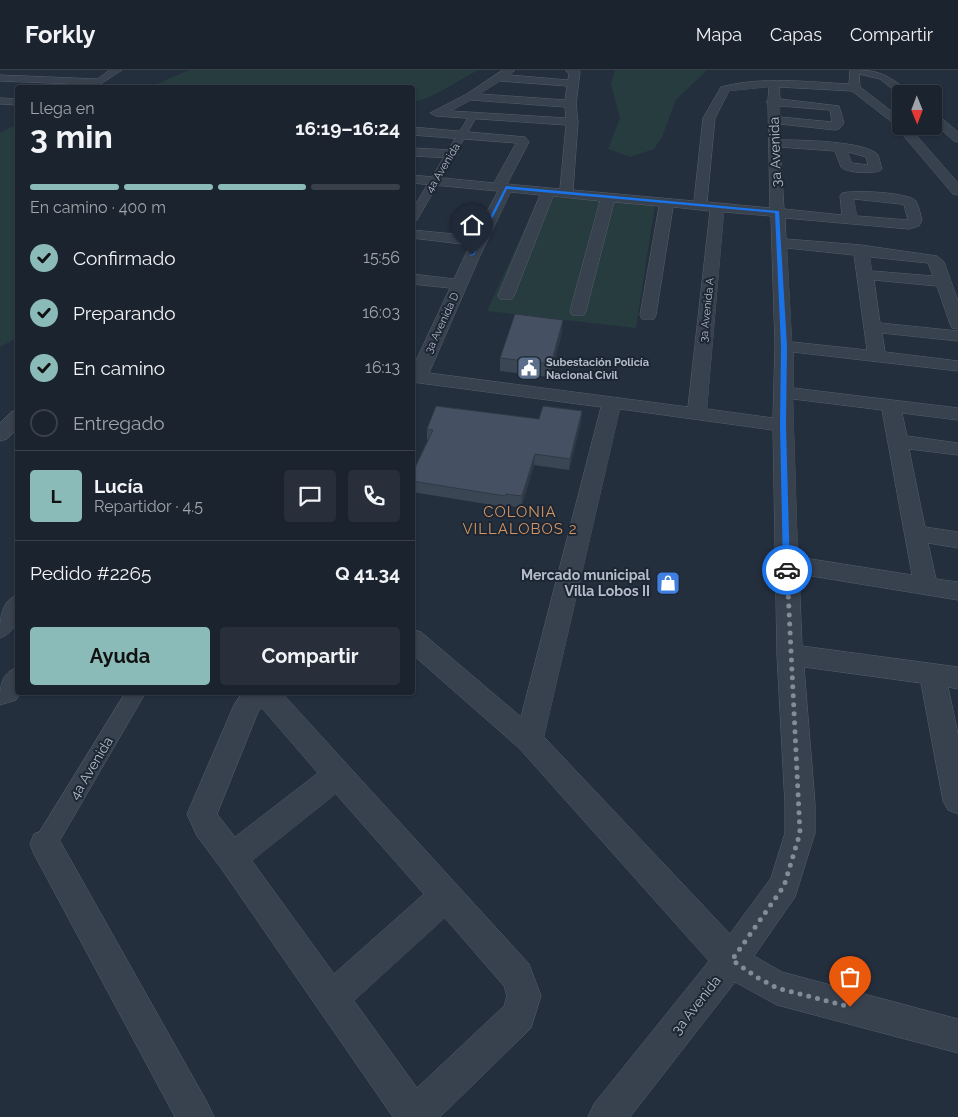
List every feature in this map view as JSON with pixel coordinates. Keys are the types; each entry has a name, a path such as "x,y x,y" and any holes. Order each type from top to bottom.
{"street":[{"path":"40,80 56,70"},
{"path":"0,78 99,82 116,70"},
{"path":"510,70 469,97 432,114 572,122"},
{"path":"526,101 535,81 546,70"},
{"path":"566,194 572,122 570,104 575,72 569,70"},
{"path":"894,85 884,77 856,70 853,80 855,88 896,120 958,192"},
{"path":"500,78 572,83"},
{"path":"700,205 709,118 725,89 738,86 773,102 855,88"},
{"path":"469,97 570,104"},
{"path":"0,101 15,102"},
{"path":"532,120 539,102"},
{"name":"3a Avenida","path":"607,1117 732,960 784,886 800,833 800,804 790,655 783,425 784,346 773,102"},
{"name":"4a Avenida","path":"415,215 473,116"},
{"path":"942,125 958,138"},
{"path":"415,131 463,135"},
{"name":"3a Avenida D","path":"415,377 460,284 523,142 521,140 463,135"},
{"path":"774,143 841,149"},
{"path":"415,152 452,154"},
{"path":"415,179 850,219"},
{"path":"506,296 548,192"},
{"path":"578,311 608,197"},
{"path":"648,315 667,202"},
{"name":"3a Avenida A","path":"697,414 717,207"},
{"path":"415,234 478,241"},
{"path":"779,243 932,258 936,262 958,324"},
{"path":"861,250 877,356"},
{"path":"865,275 943,282"},
{"path":"415,279 460,284"},
{"path":"872,327 958,336"},
{"path":"784,346 958,366"},
{"path":"415,377 783,425"},
{"path":"783,392 958,414"},
{"path":"530,740 612,402"},
{"path":"891,406 925,584"},
{"path":"0,435 15,419"},
{"path":"897,441 958,449"},
{"path":"914,533 958,540"},
{"path":"787,564 925,584 958,591"},
{"path":"0,602 15,604"},
{"path":"15,607 0,628 15,630"},
{"path":"415,642 530,740 732,960 758,978 777,988 958,1036"},
{"path":"790,655 945,676 958,801"},
{"path":"0,694 6,692 15,681"},
{"name":"4a Avenida","path":"45,844 135,695"},
{"path":"258,695 271,700 338,775 517,976 524,996 519,1016 414,1117 332,998 207,826 202,814 247,705 258,695"},
{"path":"232,858 338,775"},
{"path":"45,844 194,1117"},
{"path":"332,998 446,896"}],"green space":[{"path":"189,70 479,70 430,97 415,102 415,85 155,85"},
{"path":"615,70 707,70 676,100 662,137 654,149 630,157 608,149 620,118 611,84"},
{"path":"15,125 15,339 0,347 0,133"},
{"path":"540,195 655,205 636,328 487,311"}],"building":[{"path":"515,314 563,320 551,364 500,358"},
{"path":"436,406 539,419 543,406 582,411 570,459 535,454 522,496 506,494 505,496 415,481 415,468 433,430 427,429"}],"way so far":[{"path":"787,570 800,833 784,886 732,960 758,978 777,988 850,1007"}],"place":[{"name":"Subestación Policía Nacional Civil","path":"529,368"},
{"name":"Mercado municipal Villa Lobos II","path":"668,583"}],"district":[{"name":"COLONIA VILLALOBOS 2","path":"520,520"}],"route":[{"path":"472,255 506,188 777,212 784,346 783,425 787,570"}]}
